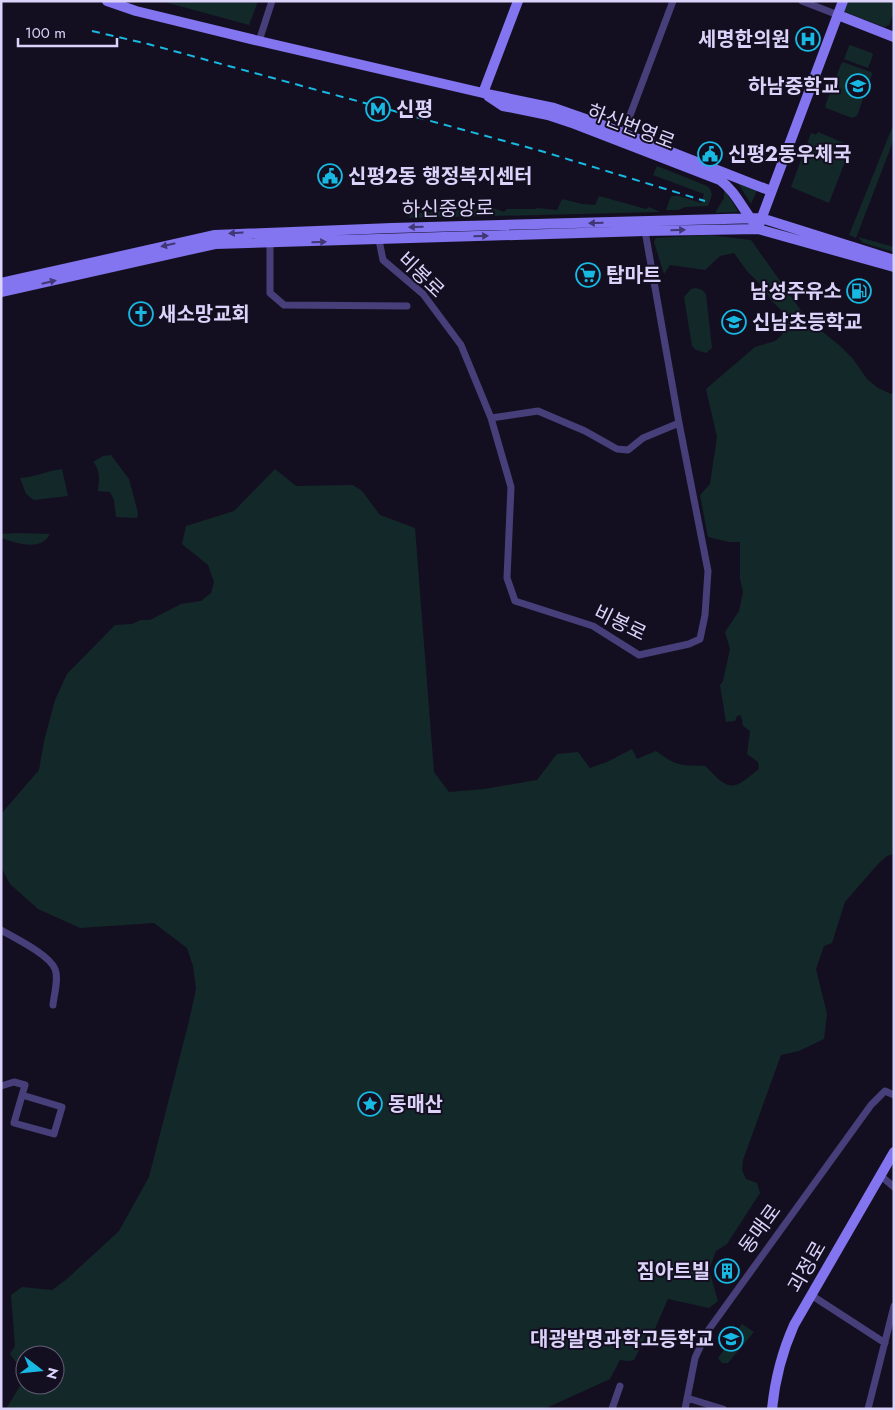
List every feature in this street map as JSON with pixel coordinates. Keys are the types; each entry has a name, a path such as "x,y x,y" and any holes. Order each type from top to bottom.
{"street":[{"name":"하신번영로","path":"107,1 136,11 259,41 554,108 720,180 729,186 750,219"},
{"path":"259,41 272,1"},
{"path":"482,93 518,1"},
{"path":"621,137 673,1"},
{"path":"802,1 894,36"},
{"path":"763,225 771,191 843,1"},
{"path":"763,225 840,23 838,15"},
{"name":"하신번영로","path":"621,137 771,191"},
{"path":"726,174 734,182 751,210 763,225"},
{"name":"하신중앙로","path":"1,283 215,239 270,231 378,228 644,226 750,219 763,225 820,242 894,260"},
{"path":"1,292 215,239 270,243 379,240 644,226 763,225"},
{"name":"비봉로","path":"379,240 383,260 423,294 461,345 491,418 511,486 507,578 516,601 593,626 639,655 689,644 700,639 705,615 708,571 679,423 644,226"},
{"path":"378,228 379,240"},
{"path":"270,231 270,293 284,305 407,306"},
{"name":"하신중앙로","path":"843,248 894,267"},
{"path":"491,418 538,411 586,432 618,449 628,450 643,438 679,423"},
{"path":"1,930 49,960 55,968 53,1004"},
{"path":"1,1086 14,1082 25,1085 22,1095 14,1122 54,1134 62,1107 22,1095"},
{"name":"동매로","path":"684,1409 695,1358 707,1332 871,1105 886,1091 894,1095"},
{"name":"괴정로","path":"772,1409 777,1371 794,1325 894,1152"},
{"path":"881,1176 894,1187"},
{"path":"811,1295 885,1343"},
{"path":"868,1409 894,1306"},
{"path":"612,1409 620,1386"},
{"path":"687,1398 723,1409"}],"green space":[{"path":"161,1 258,1 249,25"},
{"path":"846,1 894,1 894,12 889,25 884,27 845,12"},
{"path":"850,45 872,53 868,68 844,59"},
{"path":"843,62 872,74 857,116 852,118 825,106"},
{"path":"894,123 894,139 856,238 849,235"},
{"path":"818,132 851,146 829,203 791,187 811,133 816,135"},
{"path":"657,166 707,186 712,193 708,206 666,210 671,196 679,196 701,203 704,194 653,175"},
{"path":"738,183 757,190 751,204"},
{"path":"724,189 737,212 715,213 724,198"},
{"path":"599,196 646,209 649,207 660,212 409,218 410,214 470,209 491,211 493,208 504,212 507,209 537,208 557,210 562,199 595,205"},
{"path":"709,235 751,240 807,319 853,359 867,379 878,388 891,394 894,392 894,854 887,856 877,865 845,902 832,943 824,946 816,969 827,1014 824,1039 799,1051 781,1055 743,1160 742,1170 746,1179 757,1183 760,1193 727,1244 716,1251 709,1270 718,1301 709,1308 668,1299 654,1331 649,1330 634,1360 620,1360 610,1379 544,1409 6,1409 15,1394 65,1395 65,1345 15,1346 11,1295 22,1287 52,1290 67,1279 119,1231 149,1177 196,989 193,966 187,948 154,923 80,928 38,909 10,884 1,867 1,814 39,770 44,741 55,700 67,674 115,625 150,620 181,604 201,601 211,593 214,582 208,565 182,544 186,526 234,511 275,469 296,486 353,485 362,491 380,515 415,528 434,772 449,792 484,789 537,780 557,754 578,752 590,768 607,762 632,749 637,759 656,751 679,764 705,766 720,780 731,786 742,782 759,769 758,762 747,754 750,731 743,726 741,715 737,716 735,721 726,722 720,685 723,681 730,649 725,632 739,611 743,592 740,579 740,542 729,542 708,537 700,495 710,484 717,437 706,389 755,347 775,341 781,336 790,319 771,300 762,286 747,271 734,253 720,256 705,270 670,265 664,274 654,242 656,238"},
{"path":"858,237 894,247 894,252 863,243"},
{"path":"696,288 706,294 712,348 706,353 696,350 692,346 684,297 691,289"},
{"path":"111,455 129,479 138,513 137,518 116,517 114,500 110,492 98,491 98,472 93,462 103,456"},
{"path":"62,469 68,496 34,500 26,494 20,478"},
{"path":"1,534 50,534 41,543 28,545 1,538"},
{"path":"742,1324 754,1332 728,1363 722,1363 718,1358"},
{"path":"15,1346 15,1361 10,1354"}],"railway":[{"path":"92,31 148,44 541,151 705,201"}],"place":[{"name":"세명한의원","path":"808,39"},
{"name":"하남중학교","path":"858,86"},
{"name":"신평","path":"378,109"},
{"name":"신평2동우체국","path":"710,154"},
{"name":"신평2동 행정복지센터","path":"330,176"},
{"name":"탑마트","path":"588,275"},
{"name":"남성주유소","path":"859,291"},
{"name":"새소망교회","path":"141,314"},
{"name":"신남초등학교","path":"734,322"},
{"name":"동매산","path":"370,1104"},
{"name":"짐아트빌","path":"727,1271"},
{"name":"대광발명과학고등학교","path":"731,1339"}]}
